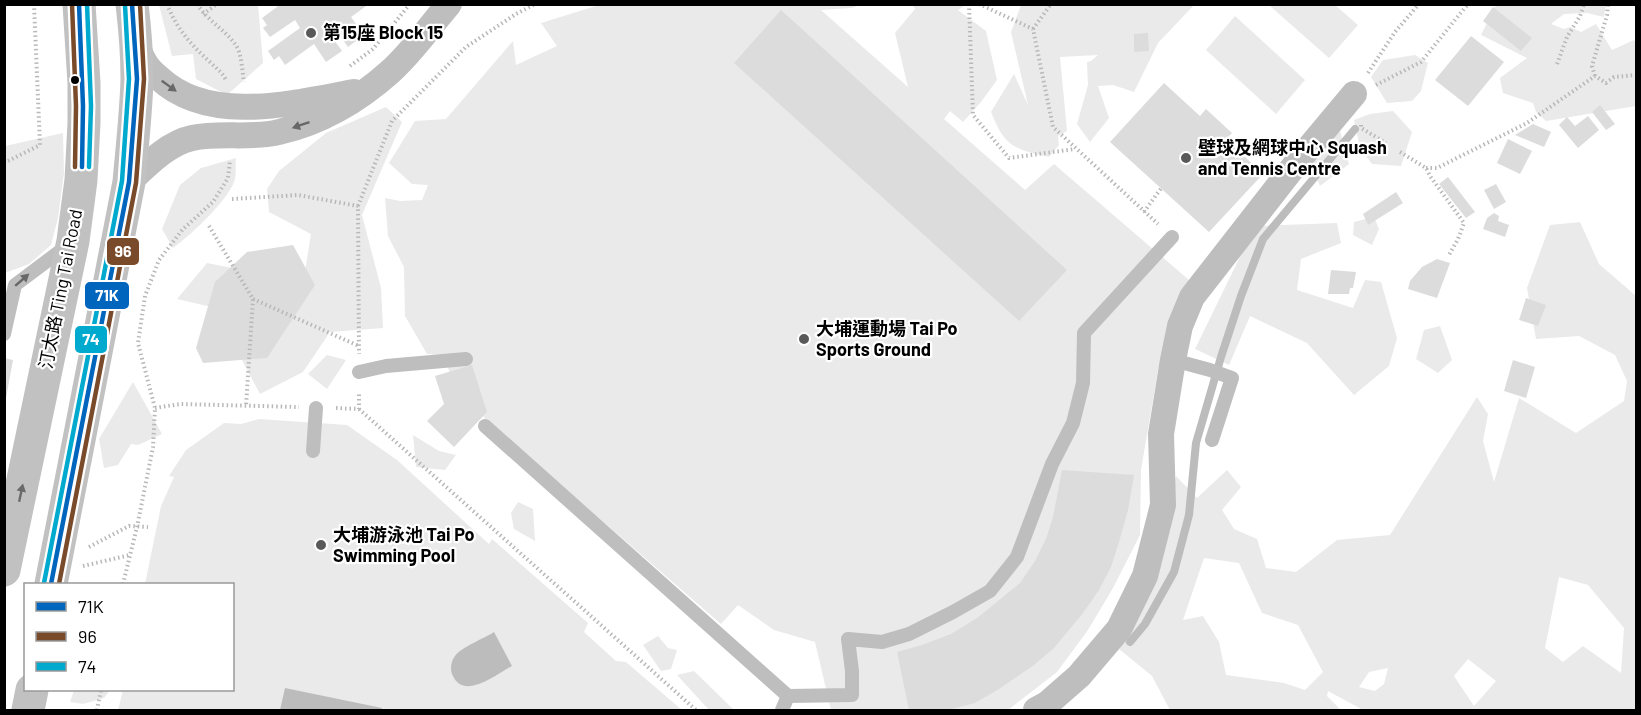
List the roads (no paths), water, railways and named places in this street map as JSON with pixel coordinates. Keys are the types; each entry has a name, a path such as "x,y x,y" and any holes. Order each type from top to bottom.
{"main road":[{"name":"汀太路 Ting Tai Road","path":"5,564 73,241 81,180 84,123 79,4"},
{"path":"51,583 129,182 137,79 132,4"},
{"path":"28,711 32,691"}],"street":[{"path":"129,182 156,158 190,138 279,132 331,113 371,88 393,69 449,4"},
{"path":"136,40 143,60 152,72 166,85 200,102 263,107 371,88"},
{"path":"1036,711 1079,676 1119,629 1145,576 1163,505 1161,434 1173,360 1180,326 1192,297 1291,169 1358,96"}],"lane":[{"path":"485,426 788,696 852,695 848,639 882,642 909,634 990,591 1017,557 1052,464 1073,423 1083,382 1084,333 1172,237"},
{"path":"4,334 15,285 73,241"},
{"path":"359,372 386,366 466,359"},
{"path":"1173,360 1232,378 1212,440"},
{"path":"313,451 316,408"},
{"path":"782,711 788,696"}],"waterway":[{"path":"1130,642 1145,624 1174,572 1189,515 1196,443 1241,296 1263,239 1355,129"}],"place":[{"name":"第15座 Block 15","path":"311,33"},
{"name":"壁球及網球中心 Squash and Tennis Centre","path":"1186,158"},
{"name":"大埔運動場 Tai Po Sports Ground","path":"804,339"},
{"name":"大埔游泳池 Tai Po Swimming Pool","path":"321,545"}]}
